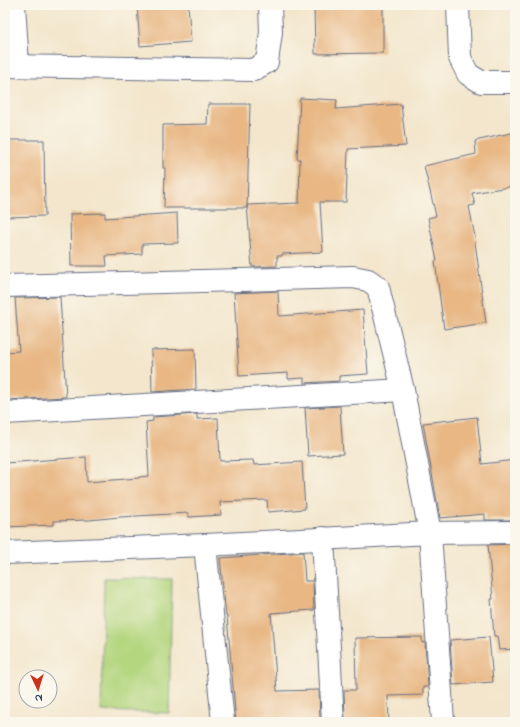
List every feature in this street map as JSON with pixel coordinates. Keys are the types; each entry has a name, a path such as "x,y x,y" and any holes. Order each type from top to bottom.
{"street":[{"path":"14,5 11,66 253,70 267,62 271,32 270,5"},
{"path":"458,5 460,58 468,74 481,82 515,82"},
{"path":"5,286 353,277 368,280 378,287 403,390 430,533 443,722"},
{"path":"5,413 403,390"},
{"path":"5,553 205,545 430,533 515,532"},
{"path":"323,538 333,722"},
{"path":"205,545 223,722"}],"green space":[{"path":"104,578 172,579 169,713 101,711"}],"building":[{"path":"137,5 188,5 191,42 140,46"},
{"path":"314,5 383,5 383,53 315,54"},
{"path":"300,98 337,100 336,109 401,104 406,146 348,149 346,202 320,202 323,252 282,254 282,256 277,256 277,266 252,267 247,205 299,203 300,159 297,159"},
{"path":"208,104 250,104 247,208 164,208 165,168 163,168 163,125 207,124"},
{"path":"515,132 515,186 472,193 475,205 469,206 476,242 486,323 444,329 435,261 437,261 428,218 436,216 424,166 476,154 475,141"},
{"path":"5,140 44,140 45,216 5,217"},
{"path":"105,213 105,218 177,213 178,243 142,244 142,254 106,256 107,266 71,266 70,214"},
{"path":"278,291 279,316 363,310 368,374 339,376 339,381 304,383 304,378 288,379 288,373 239,376 234,293"},
{"path":"60,297 66,397 5,400 5,352 19,351 15,298"},
{"path":"195,349 196,389 152,392 151,350"},
{"path":"340,406 343,454 308,456 305,408"},
{"path":"197,414 197,419 218,418 220,461 253,460 254,465 302,462 305,509 268,512 267,500 220,502 221,515 189,517 188,513 54,521 54,525 5,527 5,463 86,457 87,482 149,476 146,422 153,421 153,417"},
{"path":"477,417 482,464 515,460 515,520 485,520 485,514 440,518 423,423"},
{"path":"515,544 515,649 499,650 497,636 494,636 491,599 493,599 488,545"},
{"path":"303,552 305,581 313,581 314,610 271,613 277,691 319,690 320,722 236,722 227,616 220,558"},
{"path":"422,637 422,643 425,642 428,687 423,687 423,695 388,696 389,722 345,722 344,690 356,690 355,638"},
{"path":"489,637 493,682 453,685 450,640"}]}
